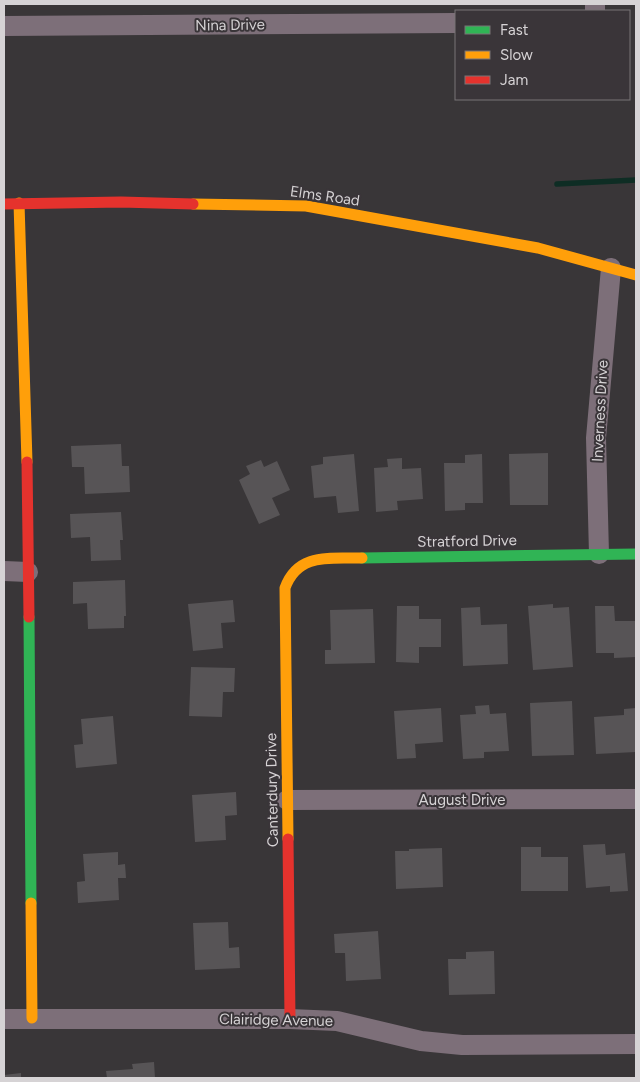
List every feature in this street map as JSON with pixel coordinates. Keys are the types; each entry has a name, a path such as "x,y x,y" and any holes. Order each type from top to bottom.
{"street":[{"name":"Nina Drive","path":"4,26 455,22"},
{"name":"Elms Road","path":"4,204 121,202 306,206 538,248 636,275"},
{"path":"18,203 27,437 32,1018"},
{"name":"Inverness Drive","path":"599,554 596,438 611,268"},
{"name":"Stratford Drive","path":"300,565 319,559 636,554"},
{"name":"Canterdury Drive","path":"290,1019 285,588 288,578 300,565"},
{"path":"4,571 28,572"},
{"name":"August Drive","path":"287,800 636,799"},
{"name":"Clairidge Avenue","path":"4,1019 290,1019 337,1021 421,1041 462,1045 636,1044"}],"building":[{"path":"121,444 122,466 129,466 130,492 85,494 84,467 72,467 71,446"},
{"path":"548,453 548,505 510,505 509,454"},
{"path":"354,454 359,511 338,513 336,496 314,498 311,466 323,464 323,457"},
{"path":"482,454 483,503 465,503 465,510 445,511 444,463 465,463 465,455"},
{"path":"402,458 402,469 421,468 423,499 397,501 398,510 376,512 374,468 388,467 387,459"},
{"path":"261,460 264,467 277,461 290,490 272,498 280,515 259,524 239,480 250,474 246,466"},
{"path":"121,512 123,540 120,540 121,560 91,561 90,537 71,538 70,514"},
{"path":"125,580 126,616 124,616 124,628 88,629 87,603 73,604 73,582"},
{"path":"233,600 235,622 221,623 223,648 193,651 188,604"},
{"path":"553,604 553,608 569,607 573,667 533,670 528,606"},
{"path":"397,606 419,606 419,619 441,619 441,647 419,647 419,663 396,662"},
{"path":"595,606 614,606 615,621 636,621 636,657 614,658 614,653 596,653"},
{"path":"480,607 481,625 507,624 508,664 463,666 461,608"},
{"path":"373,609 375,663 325,664 325,650 331,650 330,610"},
{"path":"191,667 235,668 234,692 223,692 222,717 189,716"},
{"path":"572,701 574,755 532,756 530,703"},
{"path":"489,705 490,714 506,713 509,751 484,752 484,758 463,759 460,715 476,714 475,706"},
{"path":"441,708 443,742 415,744 416,758 397,759 394,711"},
{"path":"636,708 636,752 596,754 594,717 624,715 624,709"},
{"path":"113,716 117,764 76,768 74,745 83,744 81,719"},
{"path":"236,792 237,815 225,816 226,840 195,842 192,795"},
{"path":"605,844 606,855 625,853 628,891 610,892 610,886 586,888 583,845"},
{"path":"521,847 541,847 541,857 568,857 568,891 521,891"},
{"path":"442,848 443,887 396,889 395,851"},
{"path":"118,852 118,865 125,864 126,878 118,878 119,900 78,903 77,882 85,881 83,854"},
{"path":"228,922 229,948 239,947 240,968 195,970 193,923"},
{"path":"378,931 381,979 346,981 345,953 335,953 334,934"},
{"path":"494,951 495,994 449,995 448,959 466,959 466,952"},
{"path":"154,1062 155,1078 107,1078 106,1071 133,1069 132,1064"},
{"path":"21,1073 21,1078 4,1078 4,1075"}],"waterway":[{"path":"557,184 636,180"}],"traffic: fast":[{"path":"362,558 636,554"},
{"path":"29,617 31,903"}],"traffic: slow":[{"path":"19,203 27,462"},
{"path":"193,204 306,206 538,248 636,275"},
{"path":"288,839 285,588 291,576 298,568 307,563 327,558 362,558"},
{"path":"31,903 32,1018"}],"traffic: jam":[{"path":"4,204 121,202 193,204"},
{"path":"27,462 29,617"},
{"path":"288,839 290,1019"}]}
